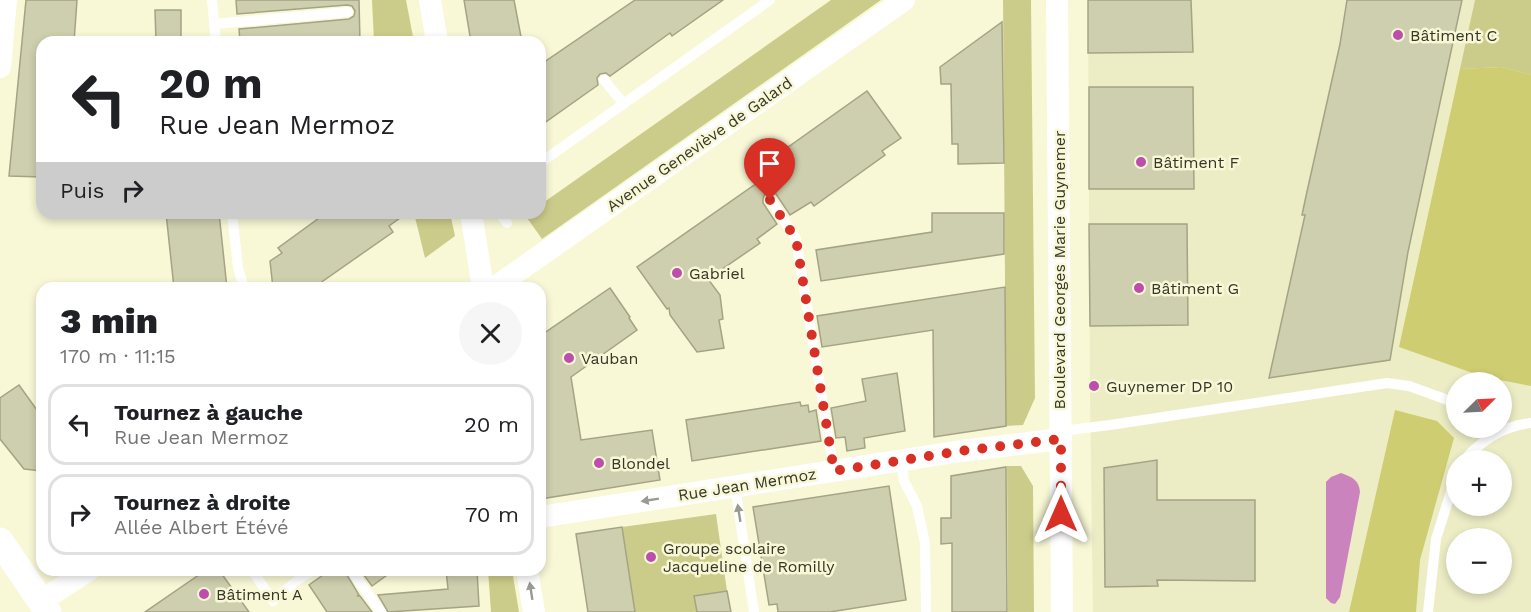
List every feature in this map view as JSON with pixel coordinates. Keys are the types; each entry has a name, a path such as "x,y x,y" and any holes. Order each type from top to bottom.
{"street":[{"path":"0,68 6,0"},
{"path":"430,0 436,36"},
{"name":"Avenue Geneviève de Galard","path":"503,282 904,0"},
{"name":"Boulevard Georges Marie Guynemer","path":"1058,0 1062,612"},
{"path":"472,219 482,282"},
{"name":"Rue Jean Mermoz","path":"546,516 1061,435"},
{"path":"0,541 45,607 82,576"},
{"path":"528,576 534,612"}],"lane":[{"path":"212,0 215,36"},
{"path":"546,159 770,0"},
{"path":"214,24 348,12"},
{"path":"604,80 624,104"},
{"path":"770,200 796,239 834,471"},
{"path":"233,219 238,268 242,282"},
{"path":"504,219 507,223"},
{"path":"1061,435 1110,425 1387,383 1409,386 1446,399"},
{"path":"1512,426 1531,423"},
{"path":"1473,450 1485,438"},
{"path":"901,461 904,481 917,506 925,543 926,612"},
{"path":"735,486 754,612"},
{"path":"1428,612 1436,539 1446,508"},
{"path":"256,576 273,601 304,576"},
{"path":"355,576 381,612"}],"shaded area":[{"path":"1088,0 1531,0 1531,612 1093,612"},
{"path":"1502,67 1531,75 1531,386 1512,382 1512,372 1470,372 1399,347 1460,69"},
{"path":"1395,410 1437,421 1446,430 1446,438 1454,438 1451,450 1446,450 1446,467 1420,560 1416,612 1349,612"},
{"path":"1341,473 1354,479 1360,492 1340,597 1335,604 1326,598 1326,482"}],"green space":[{"path":"372,0 406,0 413,36 374,36"},
{"path":"831,0 881,0 542,239 528,219 546,219 546,201"},
{"path":"1003,0 1031,0 1035,398 1023,425 1006,426"},
{"path":"1475,0 1531,0 1531,75 1502,67 1460,69"},
{"path":"415,219 451,219 455,236 425,258"},
{"path":"1007,466 1021,466 1033,486 1034,612 1008,612"},
{"name":"Groupe scolaire Jacqueline de Romilly","path":"716,514 727,591 695,596 697,612 635,612 622,527"},
{"path":"488,576 513,576 519,612 491,612"}],"building":[{"path":"26,0 77,0 74,36 36,36 36,177 9,176"},
{"path":"236,0 359,0 360,36 240,36 239,29 349,19 354,16 355,11 352,6 347,5 237,14"},
{"path":"464,0 514,0 521,36 470,36"},
{"path":"635,0 723,0 672,36 670,33 610,76 606,73 600,74 597,78 598,85 546,122 546,61"},
{"path":"1088,0 1191,0 1193,52 1088,53"},
{"path":"1347,0 1462,0 1408,252 1390,360 1269,378 1305,215 1302,215 1340,44"},
{"path":"155,10 181,10 181,36 156,36"},
{"path":"1002,22 1004,163 958,164 958,144 952,144 951,84 941,84 940,67"},
{"name":"Bâtiment F","path":"1089,87 1193,87 1194,189 1089,189"},
{"path":"867,91 901,138 882,151 885,155 814,206 811,202 790,215 776,194 765,193 763,203 777,224 757,239 760,243 708,279 720,295 723,319 719,320 724,348 697,352 670,315 669,308 667,309 637,267 767,176 765,173 781,161 777,155"},
{"path":"932,213 1004,213 1004,254 821,281 816,250 932,232"},
{"path":"167,219 220,219 226,282 173,282"},
{"path":"318,219 399,219 389,226 393,232 322,282 272,282 270,261 282,253 278,248"},
{"name":"Bâtiment G","path":"1089,224 1187,224 1188,325 1090,326"},
{"path":"1005,287 1006,426 934,437 933,330 822,347 817,316"},
{"path":"610,288 637,330 571,377 581,440 652,430 660,480 546,498 546,332"},
{"path":"897,373 905,431 864,438 865,448 847,451 845,437 836,438 831,408 866,401 862,379"},
{"path":"19,385 36,409 36,470 24,469 0,439 0,398"},
{"path":"800,402 801,406 808,405 809,412 816,410 821,441 692,461 686,420"},
{"path":"1157,460 1157,500 1255,500 1255,581 1157,580 1158,586 1105,587 1104,468"},
{"path":"1006,467 1007,612 952,612 952,543 941,544 941,518 951,518 951,476"},
{"path":"889,486 906,600 830,612 778,612 777,604 769,605 753,507"},
{"path":"622,527 635,612 588,612 576,534"},
{"name":"Bâtiment A","path":"197,576 223,576 249,612 145,612"},
{"path":"322,576 348,576 359,595 357,596 360,596 372,612 327,612 309,585"},
{"path":"364,576 386,576 372,586"},
{"path":"447,576 477,576 479,606 388,612 378,595 448,589"},
{"path":"727,591 731,612 697,612 694,596"}],"place":[{"name":"Bâtiment C","path":"1398,35"},
{"name":"Bâtiment F","path":"1141,162"},
{"name":"Gabriel","path":"677,273"},
{"name":"Bâtiment G","path":"1139,288"},
{"name":"Vauban","path":"569,358"},
{"name":"Guynemer DP 10","path":"1094,386"},
{"name":"Blondel","path":"599,463"},
{"name":"Groupe scolaire Jacqueline de Romilly","path":"651,557"},
{"name":"Bâtiment A","path":"204,594"}],"route":[{"path":"770,200 796,239 834,471 961,451 1061,439 1061,514"}]}
